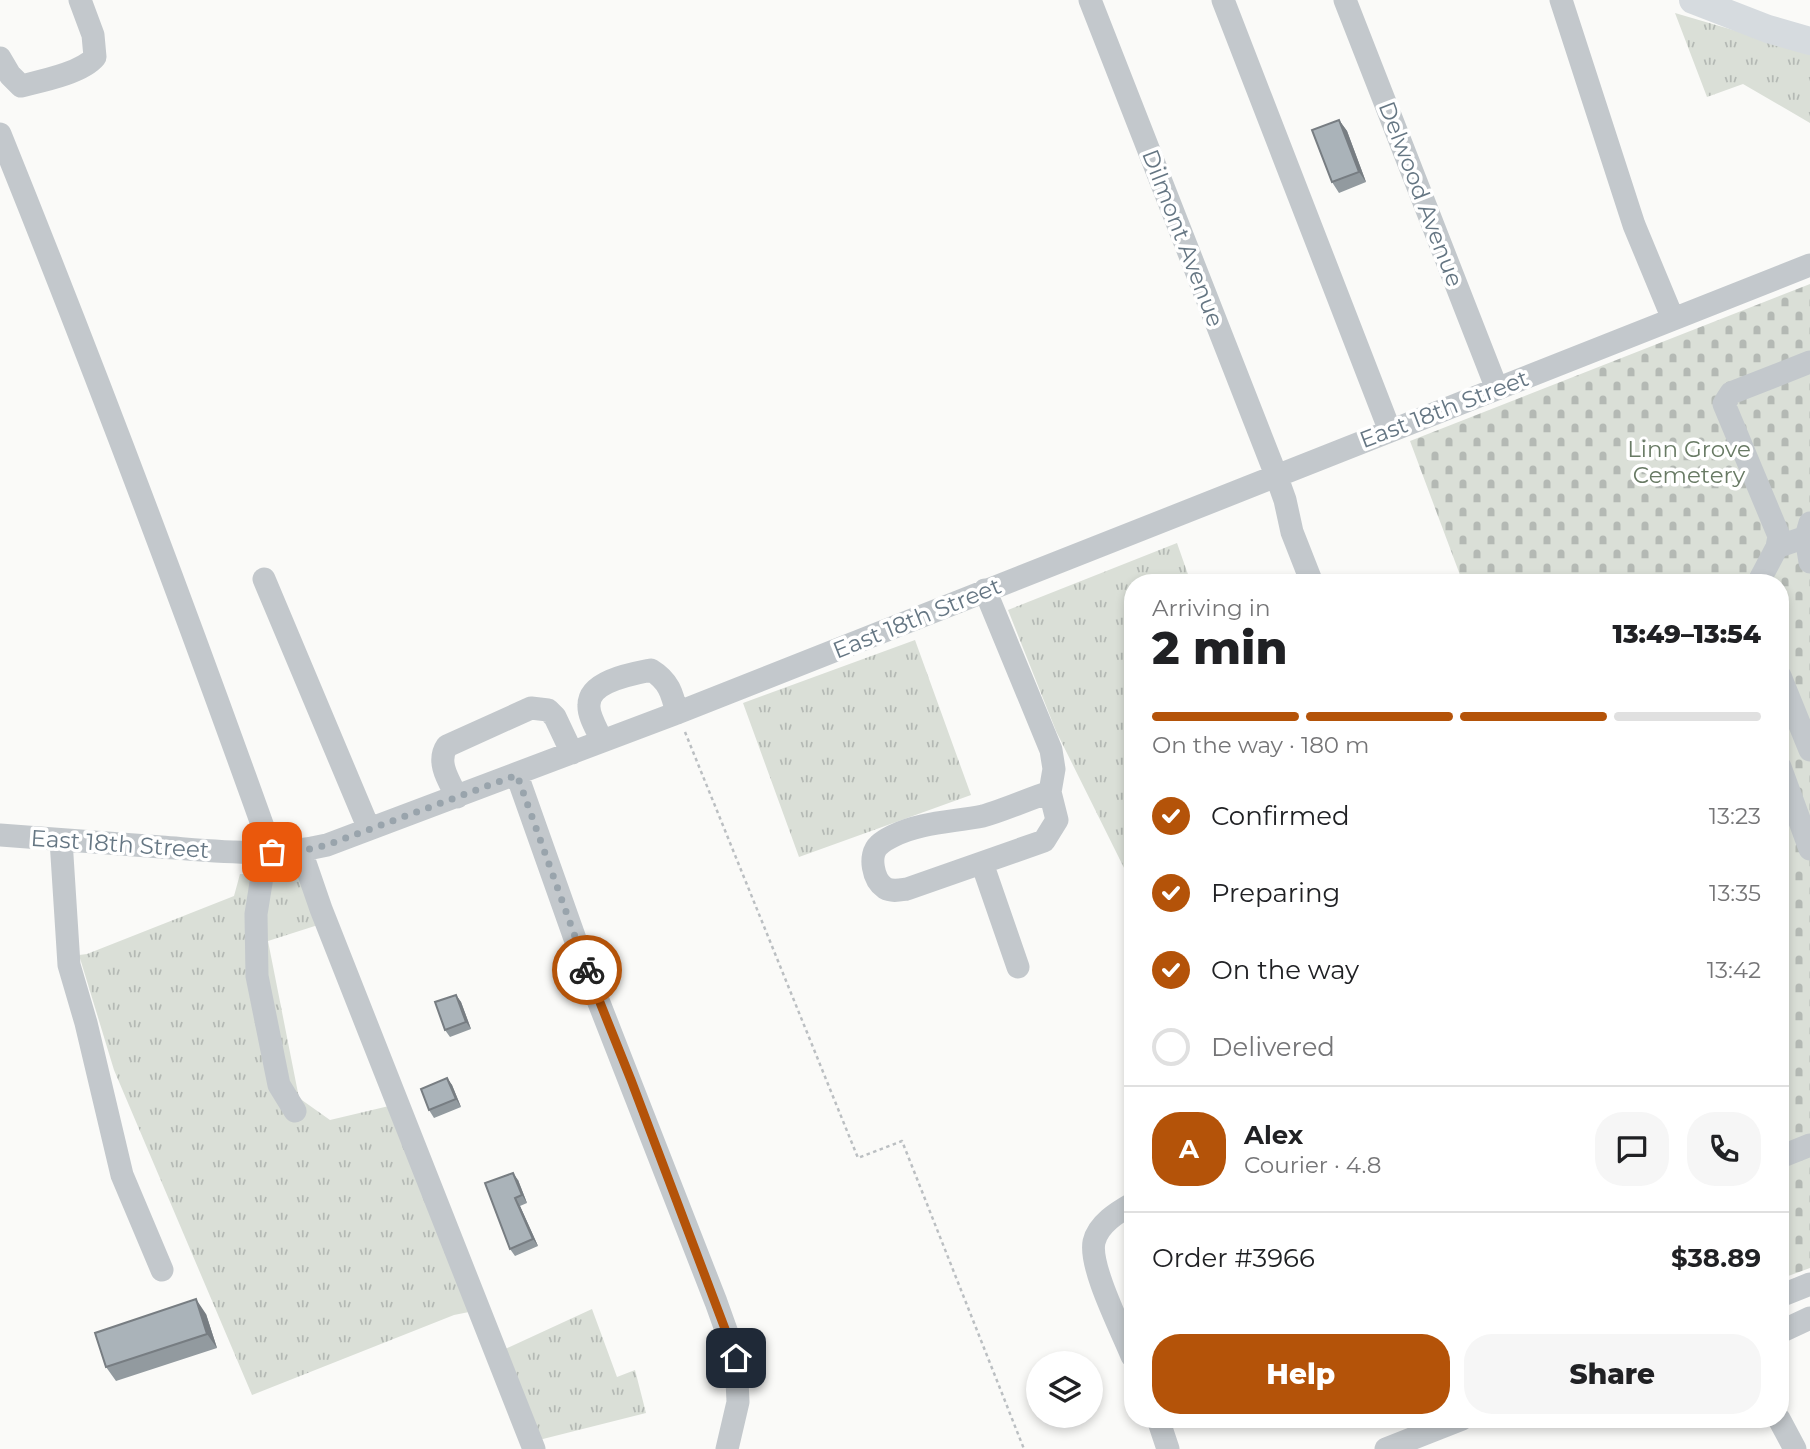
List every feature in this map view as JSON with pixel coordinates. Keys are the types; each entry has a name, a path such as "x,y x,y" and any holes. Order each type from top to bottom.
{"main road":[{"path":"1693,0 1768,29 1810,41"}],"street":[{"path":"0,58 10,75 21,86 90,63 94,57 93,35 80,0"},
{"name":"Dilmont Avenue","path":"1090,0 1276,475 1292,532 1308,574"},
{"path":"1223,0 1390,431"},
{"name":"Delwood Avenue","path":"1345,0 1497,389"},
{"path":"1561,0 1634,225 1673,319"},
{"path":"0,134 167,560 269,852 256,914 257,976 279,1085 295,1111"},
{"name":"East 18th Street","path":"0,835 204,850 269,852 301,851 327,845 677,713 1810,265"},
{"path":"1763,574 1777,547 1779,536 1724,404 1731,393 1810,362"},
{"path":"1777,547 1808,530 1810,562"},
{"path":"264,579 369,829"},
{"path":"985,590 1051,750 1054,769 1050,792 1058,820 1044,841 907,889 894,891 884,887 875,875 873,864 877,846 893,836 964,817 981,816 1050,792"},
{"path":"602,741 588,708 590,696 598,686 651,670 665,680 671,689 677,713"},
{"path":"1789,698 1810,750"},
{"path":"457,797 443,765 442,753 447,746 531,708 548,710 555,717 572,753"},
{"path":"517,775 585,967 636,1093 736,1358 738,1402 727,1449"},
{"path":"1794,803 1810,849"},
{"path":"61,840 69,965 86,1023 122,1175 162,1270"},
{"path":"301,851 321,909 534,1449"},
{"path":"982,863 1018,967"},
{"path":"1789,1153 1810,1145"},
{"path":"1124,1209 1110,1217 1094,1241 1098,1271 1124,1336"},
{"path":"1789,1292 1810,1284"},
{"path":"1789,1328 1810,1318"},
{"path":"1161,1428 1168,1449"},
{"path":"1386,1449 1439,1428"},
{"path":"1784,1428 1796,1449"}],"path":[{"path":"677,713 858,1158 902,1141 1024,1449"}],"green space":[{"path":"1675,13 1810,50 1810,123 1743,84 1707,97"},
{"name":"Linn Grove Cemetery","path":"1810,284 1810,1268 1789,1276 1789,574 1460,574 1410,441"},
{"path":"1177,543 1188,574 1124,574 1124,868 1056,731 1008,610"},
{"path":"915,640 971,795 799,857 743,703"},
{"path":"240,874 303,874 318,925 268,941 299,1098 330,1120 389,1106 469,1312 454,1315 252,1395 114,1070 79,955 234,896"},
{"path":"592,1309 617,1377 635,1370 646,1413 531,1442 503,1350"}],"building":[{"path":"1339,120 1359,172 1332,182 1312,130"},
{"path":"456,995 466,1022 445,1030 435,1002"},
{"path":"447,1078 456,1099 429,1110 421,1089"},
{"path":"513,1173 522,1195 515,1198 533,1239 510,1249 485,1183"},
{"path":"196,1299 207,1334 106,1367 95,1333"}],"way so far":[{"path":"272,852 301,851 327,845 517,775 587,970"}],"route":[{"path":"587,970 736,1358"}]}
